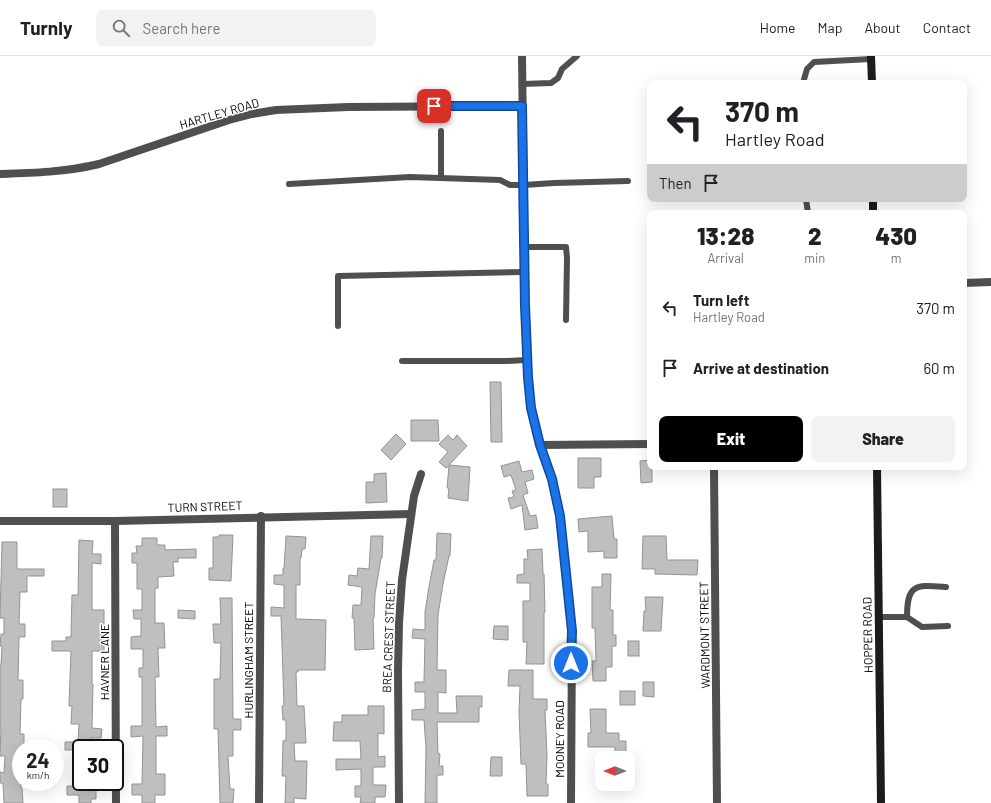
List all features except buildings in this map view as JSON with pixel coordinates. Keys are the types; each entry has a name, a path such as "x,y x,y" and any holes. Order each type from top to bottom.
{"main road":[{"path":"871,58 872,80"},
{"name":"HOPPER ROAD","path":"877,470 881,803"}],"street":[{"name":"MOONEY ROAD","path":"522,56 527,360 531,408 540,445 552,479 560,516 572,631 571,803"},
{"name":"HARTLEY ROAD","path":"0,174 81,169 229,120 276,110 348,107 522,106"},
{"path":"967,282 991,282"},
{"path":"540,445 647,444"},
{"name":"WARDMONT STREET","path":"714,470 717,803"},
{"name":"BREA CREST STREET","path":"399,803 399,623 402,580 411,514 414,496 421,474"},
{"name":"TURN STREET","path":"0,521 115,521 261,516 411,514"},
{"name":"HURLINGHAM STREET","path":"259,803 261,516"},
{"name":"HAVNER LANE","path":"115,521 116,803"}],"lane":[{"path":"522,84 551,84 558,78 562,69 578,56"},
{"path":"804,80 807,69 814,62 871,58"},
{"path":"441,131 441,177"},
{"path":"289,184 410,177 500,180 510,185 628,181"},
{"path":"524,247 566,247 566,320"},
{"path":"338,326 338,276 525,272"},
{"path":"402,361 506,362 527,360"},
{"path":"907,617 907,601 910,593 916,588 923,586 946,587"},
{"path":"879,617 907,617 922,627 948,626"}],"route":[{"path":"434,106 522,106 525,305 528,377 531,408 540,445 552,479 560,516 572,631 571,663"}]}
